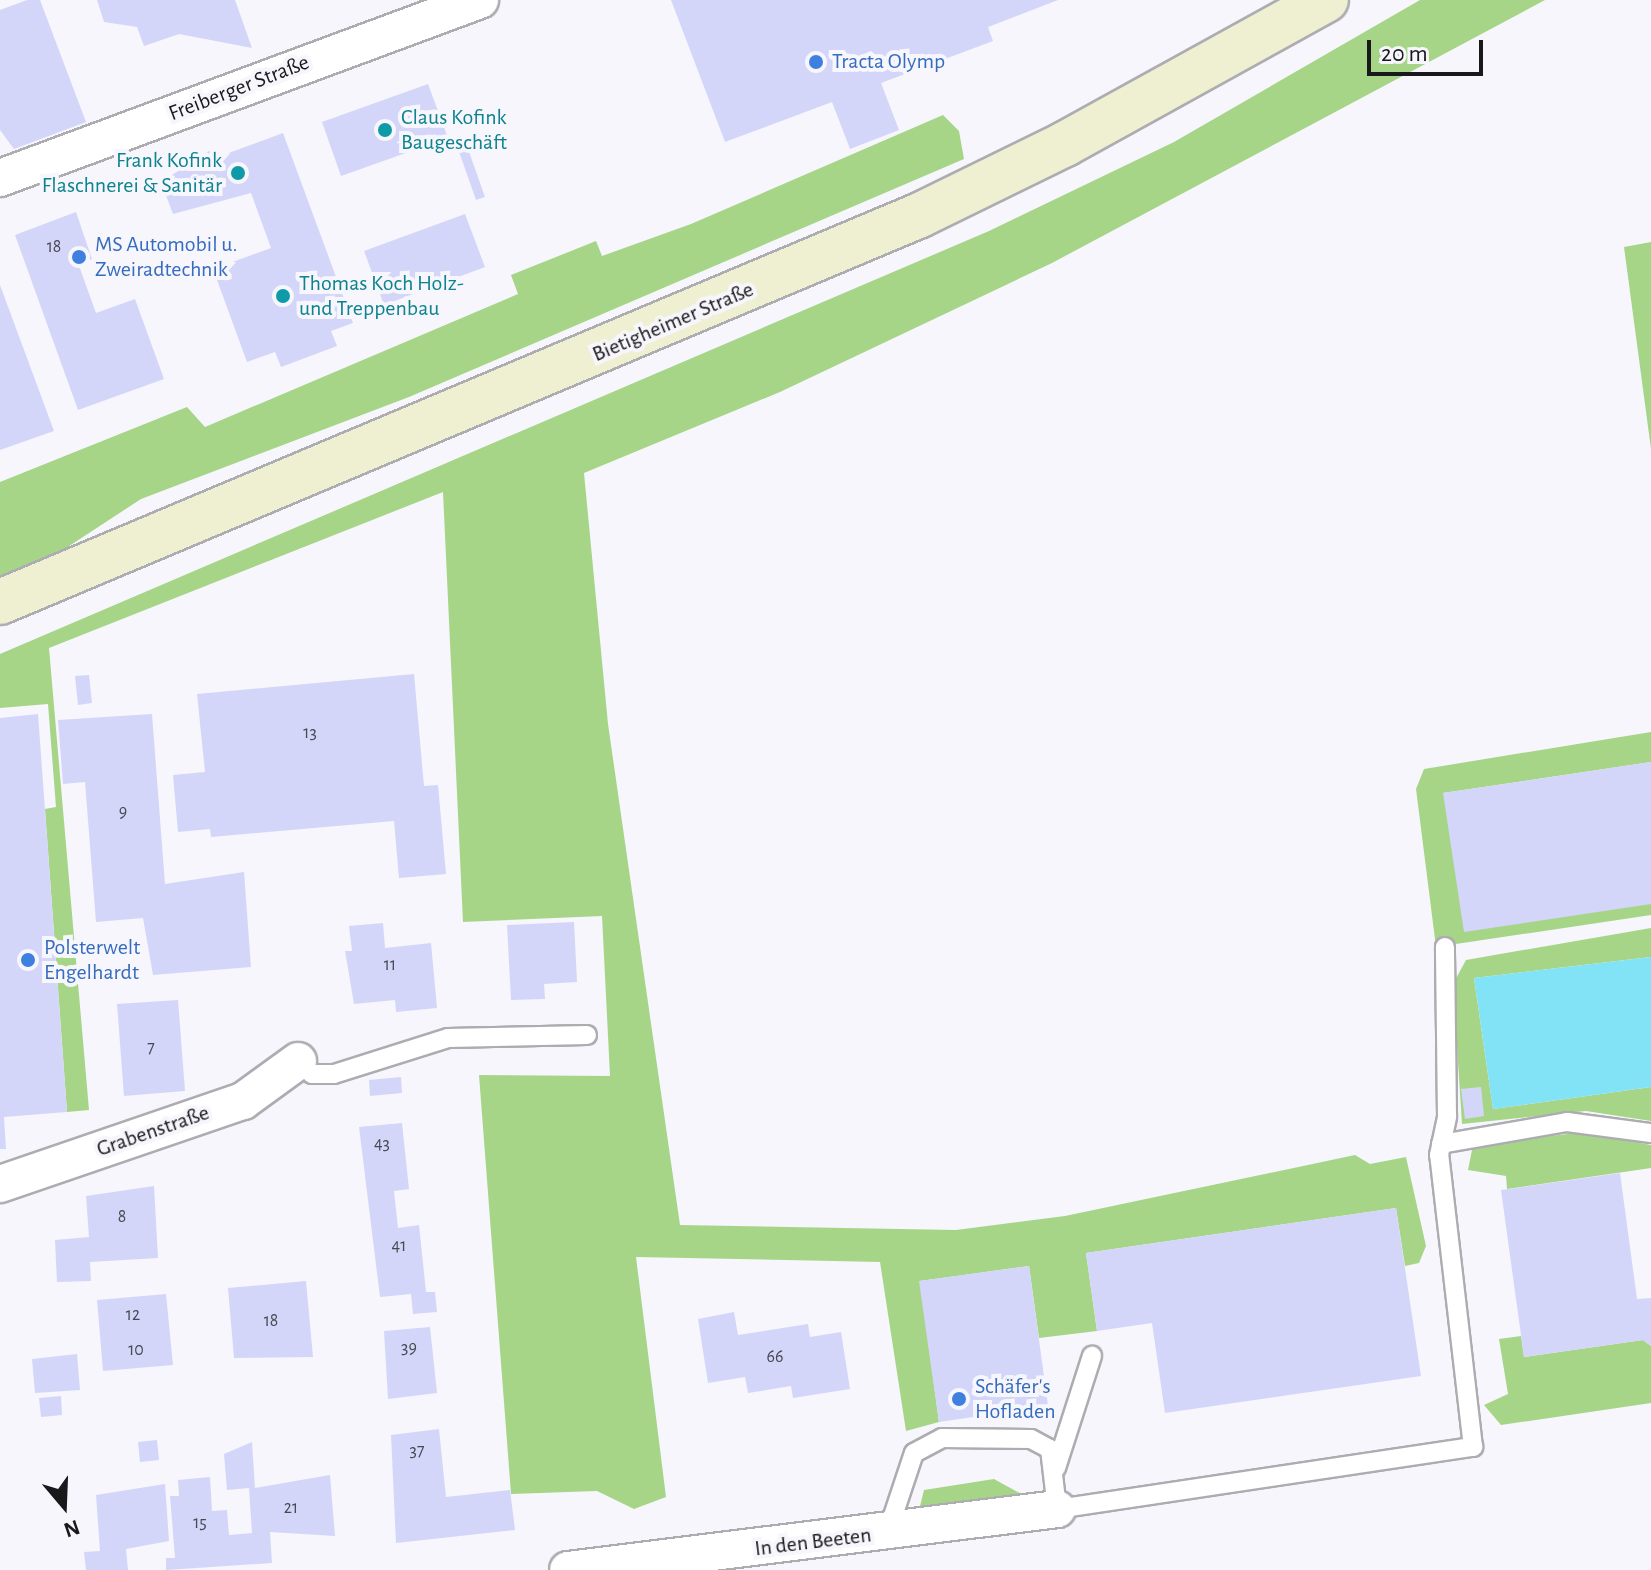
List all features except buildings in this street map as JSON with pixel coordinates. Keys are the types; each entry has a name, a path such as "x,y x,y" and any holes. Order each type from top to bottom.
{"main road":[{"name":"Bietigheimer Straße","path":"0,602 918,216 1065,144 1326,0"}],"street":[{"name":"Freiberger Straße","path":"0,178 480,0"},
{"name":"Grabenstraße","path":"0,1184 243,1101 298,1061"},
{"name":"In den Beeten","path":"568,1570 887,1534 1057,1509"}],"lane":[{"path":"887,1534 914,1453 942,1438 1031,1439 1050,1449 1056,1468 1057,1509 1473,1447 1441,1144 1445,947"},
{"path":"298,1061 312,1074 334,1074 448,1038 587,1035"},
{"path":"1441,1144 1590,1121 1651,1133"},
{"path":"1056,1468 1092,1356"}],"green space":[{"path":"1420,0 1545,0 1052,263 780,392 584,473 608,724 680,1225 956,1230 1065,1216 1355,1155 1370,1164 1406,1157 1426,1246 1419,1263 1405,1266 1396,1208 1086,1253 1097,1331 1039,1338 1029,1266 920,1281 939,1422 906,1431 880,1262 636,1257 666,1497 634,1509 597,1491 511,1494 479,1075 610,1076 602,916 463,922 443,492 49,648 89,1110 67,1112 45,809 56,807 48,704 0,708 0,654 989,231 1174,142"},
{"path":"943,115 959,131 964,159 409,397 141,499 60,552 0,577 0,482 187,407 205,427 518,294 511,275 596,241 602,256 691,224"},
{"path":"1651,242 1651,449 1624,247"},
{"path":"1651,732 1651,762 1443,793 1651,904 1651,915 1436,947 1416,789 1424,769"},
{"path":"1651,928 1651,957 1474,978 1493,1109 1651,1087 1651,1121 1586,1111 1462,1124 1453,984 1466,960"},
{"path":"1585,1132 1651,1145 1651,1168 1507,1189 1506,1176 1468,1170 1473,1145"},
{"path":"1521,1336 1524,1357 1643,1340 1651,1346 1651,1403 1501,1425 1484,1405 1508,1394 1499,1339"},
{"path":"994,1479 1025,1496 919,1510 924,1490"}],"water":[{"path":"1651,957 1651,1087 1493,1109 1474,978"}],"place":[{"name":"Tracta Olymp","path":"816,62"},
{"name":"Claus Kofink Baugeschäft","path":"385,130"},
{"name":"Frank Kofink Flaschnerei & Sanitär","path":"238,173"},
{"name":"MS Automobil u. Zweiradtechnik","path":"79,257"},
{"name":"Thomas Koch Holz- und Treppenbau","path":"283,296"},
{"name":"Polsterwelt Engelhardt","path":"28,960"},
{"name":"Schäfer's Hofladen","path":"959,1399"}]}
